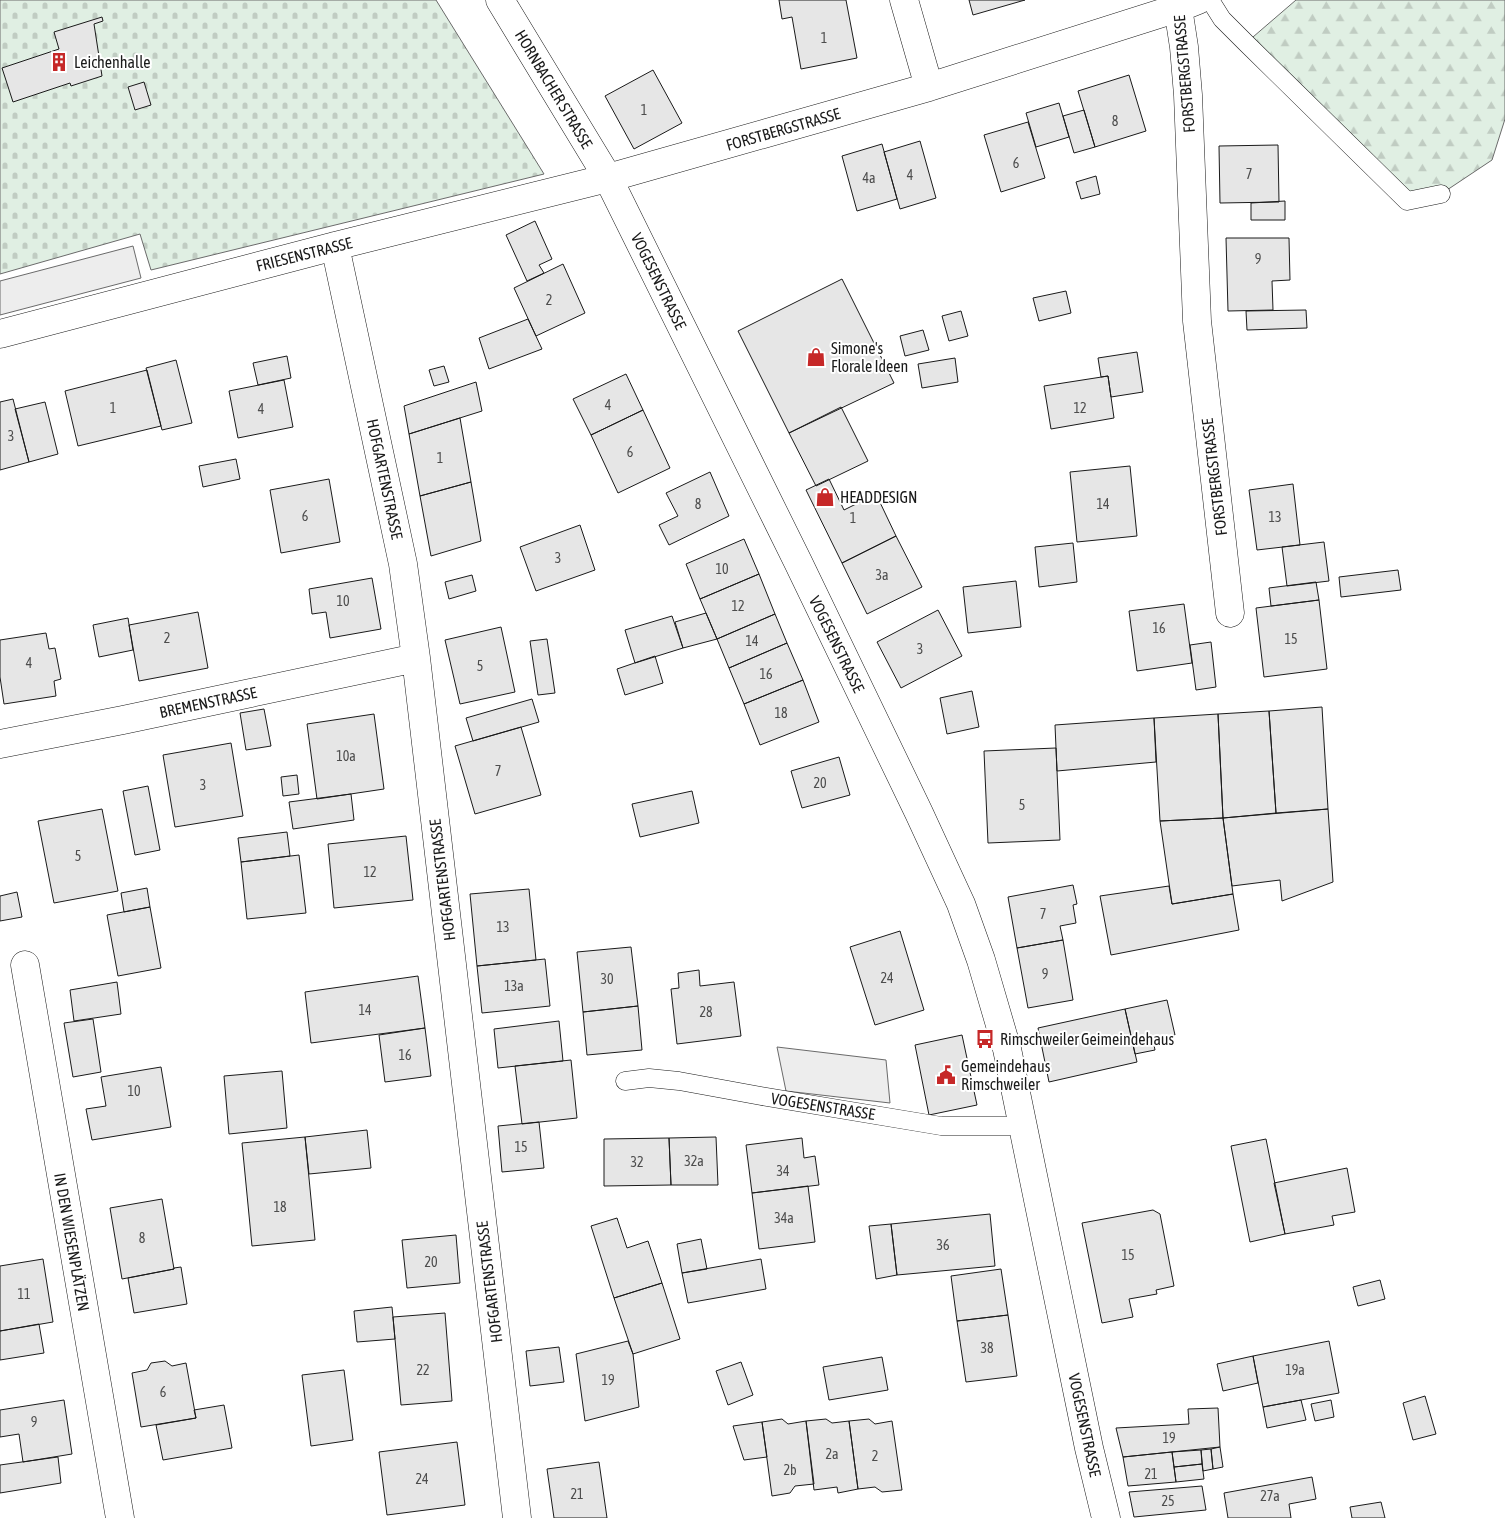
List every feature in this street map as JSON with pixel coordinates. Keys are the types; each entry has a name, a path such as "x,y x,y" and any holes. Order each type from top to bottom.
{"street":[{"name":"HORNBACHER STRASSE","path":"500,0 608,178"},
{"path":"904,0 929,87"},
{"name":"FORSTBERGSTRASSE","path":"608,178 929,87 1188,4 1184,47 1188,95 1196,321 1230,613"},
{"name":"FRIESENSTRASSE","path":"0,334 335,246 608,178"},
{"name":"VOGESENSTRASSE","path":"608,178 802,571 961,904 981,960 1007,1050 1088,1448 1105,1518"},
{"name":"HOFGARTENSTRASSE","path":"335,246 402,564 416,658 516,1518"},
{"name":"BREMENSTRASSE","path":"0,744 416,658"},
{"name":"IN DEN WIESENPLÄTZEN","path":"25,965 120,1518"}],"lane":[{"path":"1210,0 1222,19 1407,201 1441,194"},
{"name":"VOGESENSTRASSE","path":"625,1081 649,1078 679,1080 761,1096 941,1126 1022,1126"}],"green space":[{"path":"0,0 436,0 544,174 151,270 140,234 0,274"},
{"path":"1296,0 1505,0 1505,119 1492,160 1441,194 1407,201 1246,43"}],"shaded area":[{"path":"133,246 141,278 0,315 0,281"},
{"path":"777,1047 886,1060 890,1103 786,1091"}],"building":[{"path":"779,0 846,0 857,58 801,69 792,17 782,19"},
{"path":"969,0 1025,0 973,15"},
{"name":"Leichenhalle","path":"102,17 103,21 94,24 102,76 71,86 70,83 13,102 2,68 59,49 54,32"},
{"path":"653,70 682,123 634,149 605,96"},
{"path":"1129,75 1146,131 1095,147 1078,91"},
{"path":"144,82 151,105 135,110 128,87"},
{"path":"1059,103 1069,137 1036,147 1026,113"},
{"path":"1084,110 1095,147 1074,153 1063,116"},
{"path":"1028,122 1045,178 1001,192 984,135"},
{"path":"920,141 936,198 900,209 884,152"},
{"path":"882,144 897,199 857,211 842,156"},
{"path":"1278,145 1279,202 1220,203 1219,146"},
{"path":"1096,176 1100,194 1081,199 1076,182"},
{"path":"1285,201 1285,220 1251,220 1251,203"},
{"path":"535,221 552,259 539,265 544,273 527,281 506,235"},
{"path":"1226,238 1289,238 1290,280 1272,281 1273,310 1228,311"},
{"path":"563,264 585,313 536,336 514,288"},
{"name":"Simone's Florale Ideen","path":"842,279 894,383 789,433 738,331"},
{"path":"1066,291 1071,313 1039,321 1033,298"},
{"path":"1306,310 1307,328 1247,330 1246,311"},
{"path":"961,311 968,336 949,341 942,316"},
{"path":"528,319 542,349 489,369 479,338"},
{"path":"923,330 929,350 905,356 900,336"},
{"path":"1137,352 1143,392 1111,397 1108,376 1101,377 1098,358"},
{"path":"287,356 291,378 258,385 253,363"},
{"path":"955,358 958,382 922,388 918,364"},
{"path":"176,360 192,423 162,430 146,368"},
{"path":"444,366 449,382 434,386 429,370"},
{"path":"147,370 161,426 78,446 65,391"},
{"path":"626,374 643,410 591,435 573,399"},
{"path":"1108,376 1114,418 1051,429 1044,386"},
{"path":"284,380 293,427 238,438 229,391"},
{"path":"476,382 482,411 409,434 404,406"},
{"path":"13,399 29,462 0,470 0,402"},
{"path":"45,402 58,454 29,462 15,409"},
{"path":"841,407 868,461 816,486 789,433"},
{"path":"643,410 670,468 618,493 591,435"},
{"path":"460,418 471,482 420,496 409,434"},
{"path":"236,459 240,479 203,487 199,466"},
{"path":"1130,466 1137,536 1077,542 1070,472"},
{"path":"710,472 729,516 669,545 659,525 678,516 666,493"},
{"path":"329,479 340,542 281,553 270,490"},
{"path":"829,479 844,510 876,494 896,536 842,563 806,490"},
{"path":"471,482 481,541 431,556 420,496"},
{"path":"1293,484 1300,545 1257,550 1249,490"},
{"path":"580,525 595,570 536,591 520,547"},
{"path":"896,536 922,587 867,614 842,563"},
{"path":"744,539 759,574 700,599 686,564"},
{"path":"1324,542 1329,581 1287,586 1282,547"},
{"path":"1073,543 1077,582 1039,587 1035,547"},
{"path":"1398,570 1401,590 1341,597 1339,577"},
{"path":"759,574 775,614 717,639 700,599"},
{"path":"472,575 476,591 449,599 445,582"},
{"path":"372,578 381,629 330,638 326,612 312,614 309,589"},
{"path":"1016,581 1021,627 968,633 963,587"},
{"path":"1316,582 1319,600 1271,606 1269,588"},
{"path":"1319,600 1327,669 1264,677 1256,608"},
{"path":"1184,604 1192,663 1137,671 1129,611"},
{"path":"938,610 962,656 901,688 877,642"},
{"path":"198,612 208,668 139,681 129,625"},
{"path":"706,613 717,639 683,648 675,622"},
{"path":"775,614 787,643 729,668 717,639"},
{"path":"672,616 683,648 635,663 625,630"},
{"path":"128,618 133,650 99,657 93,625"},
{"path":"501,627 515,692 460,704 445,640"},
{"path":"46,633 49,649 55,648 61,679 54,681 56,696 4,704 0,677 0,640"},
{"path":"547,639 555,693 538,695 530,641"},
{"path":"1211,642 1216,687 1196,690 1190,645"},
{"path":"787,643 803,680 744,704 729,668"},
{"path":"655,656 663,683 625,695 617,669"},
{"path":"803,680 819,722 760,745 744,704"},
{"path":"972,691 979,727 947,734 940,698"},
{"path":"532,699 539,722 473,741 466,718"},
{"path":"1322,707 1328,809 1276,813 1269,711"},
{"path":"264,709 271,746 246,750 240,713"},
{"path":"1269,711 1276,813 1223,818 1218,714"},
{"path":"374,714 384,789 317,799 307,724"},
{"path":"1218,714 1223,818 1160,821 1154,718"},
{"path":"1154,718 1156,762 1057,771 1055,725"},
{"path":"521,727 541,795 475,814 455,746"},
{"path":"231,743 243,816 175,827 163,755"},
{"path":"1056,748 1060,840 988,843 984,751"},
{"path":"839,757 850,795 802,808 791,771"},
{"path":"297,775 299,794 283,796 281,777"},
{"path":"148,786 160,850 135,855 123,791"},
{"path":"692,791 699,823 640,837 632,804"},
{"path":"351,794 354,820 293,829 289,802"},
{"path":"102,809 118,891 54,903 38,821"},
{"path":"1328,809 1333,882 1282,901 1280,880 1232,886 1223,818"},
{"path":"1223,818 1233,894 1172,904 1160,821"},
{"path":"287,832 290,856 241,862 238,838"},
{"path":"406,836 413,900 334,908 328,844"},
{"path":"299,855 306,913 247,919 241,862"},
{"path":"1073,885 1077,904 1073,905 1076,923 1060,926 1063,940 1017,948 1008,897"},
{"path":"1169,886 1172,904 1233,894 1239,930 1111,955 1100,896"},
{"path":"147,888 150,907 124,912 121,893"},
{"path":"529,889 536,960 477,966 470,894"},
{"path":"17,892 22,917 0,921 0,896"},
{"path":"150,907 161,968 118,976 107,915"},
{"path":"900,931 924,1010 875,1025 850,947"},
{"path":"1063,940 1073,1000 1028,1008 1017,948"},
{"path":"631,947 638,1006 583,1012 577,952"},
{"path":"545,959 550,1006 482,1013 477,966"},
{"path":"699,970 700,986 734,982 741,1036 677,1044 671,989 679,988 678,973"},
{"path":"418,976 425,1028 311,1043 305,992"},
{"path":"117,982 121,1014 74,1021 70,990"},
{"path":"1167,1000 1175,1035 1153,1040 1155,1050 1135,1054 1125,1009"},
{"path":"638,1006 642,1050 587,1055 583,1012"},
{"path":"1125,1009 1137,1062 1049,1082 1038,1028"},
{"path":"93,1019 101,1072 73,1077 64,1023"},
{"path":"559,1021 563,1061 498,1068 494,1029"},
{"path":"425,1028 431,1076 385,1082 379,1035"},
{"name":"Gemeindehaus Rimschweiler","path":"962,1035 977,1105 929,1115 915,1045"},
{"path":"571,1060 577,1118 522,1124 515,1066"},
{"path":"161,1067 171,1127 92,1140 86,1109 106,1106 101,1077"},
{"path":"282,1071 287,1128 229,1134 224,1076"},
{"path":"539,1122 544,1168 502,1172 498,1126"},
{"path":"367,1130 371,1168 309,1174 305,1137"},
{"path":"305,1137 315,1240 252,1246 242,1143"},
{"path":"716,1137 718,1185 671,1185 669,1138"},
{"path":"669,1138 671,1185 604,1186 604,1139"},
{"path":"802,1138 804,1158 815,1156 819,1185 752,1193 746,1145"},
{"path":"1266,1139 1285,1234 1250,1242 1231,1146"},
{"path":"1347,1168 1355,1212 1332,1216 1334,1225 1285,1234 1274,1183"},
{"path":"808,1186 815,1242 759,1249 752,1193"},
{"path":"162,1199 174,1269 122,1279 110,1208"},
{"path":"1153,1210 1160,1214 1174,1286 1156,1290 1157,1294 1129,1299 1133,1317 1102,1323 1082,1223"},
{"path":"990,1214 995,1266 897,1275 891,1224"},
{"path":"617,1218 627,1248 648,1241 662,1283 614,1298 591,1226"},
{"path":"891,1224 897,1275 876,1279 869,1226"},
{"path":"456,1235 460,1283 407,1288 402,1240"},
{"path":"701,1239 707,1269 682,1273 677,1244"},
{"path":"43,1259 53,1322 0,1331 0,1266"},
{"path":"761,1259 766,1289 688,1303 682,1273"},
{"path":"181,1267 187,1304 134,1313 128,1278"},
{"path":"1001,1269 1008,1315 957,1321 951,1276"},
{"path":"1380,1280 1385,1299 1358,1306 1353,1287"},
{"path":"662,1283 680,1339 633,1354 614,1298"},
{"path":"392,1307 395,1339 357,1342 354,1311"},
{"path":"445,1313 452,1401 401,1405 393,1317"},
{"path":"1008,1315 1017,1376 966,1382 957,1321"},
{"path":"39,1324 44,1353 0,1360 0,1331"},
{"path":"628,1341 633,1354 639,1407 585,1421 576,1354"},
{"path":"1329,1341 1339,1393 1263,1407 1253,1356"},
{"path":"559,1347 564,1382 530,1386 526,1351"},
{"path":"1253,1356 1258,1383 1223,1391 1217,1364"},
{"path":"882,1357 888,1390 829,1400 823,1367"},
{"path":"165,1361 172,1366 186,1363 196,1418 141,1427 132,1373 147,1370 151,1363"},
{"path":"741,1362 753,1395 728,1405 716,1371"},
{"path":"344,1370 353,1440 311,1446 302,1375"},
{"path":"1425,1396 1436,1434 1413,1440 1403,1403"},
{"path":"64,1400 72,1454 23,1462 19,1434 0,1437 0,1410"},
{"path":"1301,1400 1306,1420 1267,1428 1263,1407"},
{"path":"1331,1400 1334,1417 1315,1421 1311,1404"},
{"path":"224,1405 232,1448 163,1460 156,1425 196,1418 194,1410"},
{"path":"1218,1408 1220,1447 1123,1457 1116,1428 1189,1424 1188,1409"},
{"path":"782,1419 788,1424 806,1421 814,1484 795,1486 790,1493 772,1496 762,1422"},
{"path":"826,1419 832,1423 849,1421 858,1489 838,1493 837,1487 814,1490 806,1421"},
{"path":"869,1419 875,1424 892,1421 902,1490 882,1492 875,1487 858,1489 849,1421"},
{"path":"762,1422 767,1457 744,1460 733,1426"},
{"path":"457,1442 465,1505 387,1515 379,1452"},
{"path":"1220,1447 1223,1467 1213,1469 1211,1449"},
{"path":"1211,1449 1213,1469 1203,1471 1201,1450"},
{"path":"1201,1450 1202,1464 1174,1467 1172,1452"},
{"path":"1172,1452 1176,1482 1128,1486 1123,1457"},
{"path":"58,1457 61,1483 0,1493 0,1465"},
{"path":"599,1462 607,1518 554,1518 547,1469"},
{"path":"1202,1464 1204,1479 1176,1482 1174,1467"},
{"path":"1312,1477 1316,1499 1289,1504 1291,1518 1228,1518 1224,1493"},
{"path":"1202,1486 1206,1510 1134,1517 1129,1492"},
{"path":"1381,1502 1385,1518 1352,1518 1350,1507"}],"place":[{"name":"Leichenhalle","path":"59,62"},
{"name":"Simone's Florale Ideen","path":"816,357"},
{"name":"HEADDESIGN","path":"825,497"},
{"name":"Rimschweiler Geimeindehaus","path":"985,1039"},
{"name":"Gemeindehaus Rimschweiler","path":"946,1075"}]}
